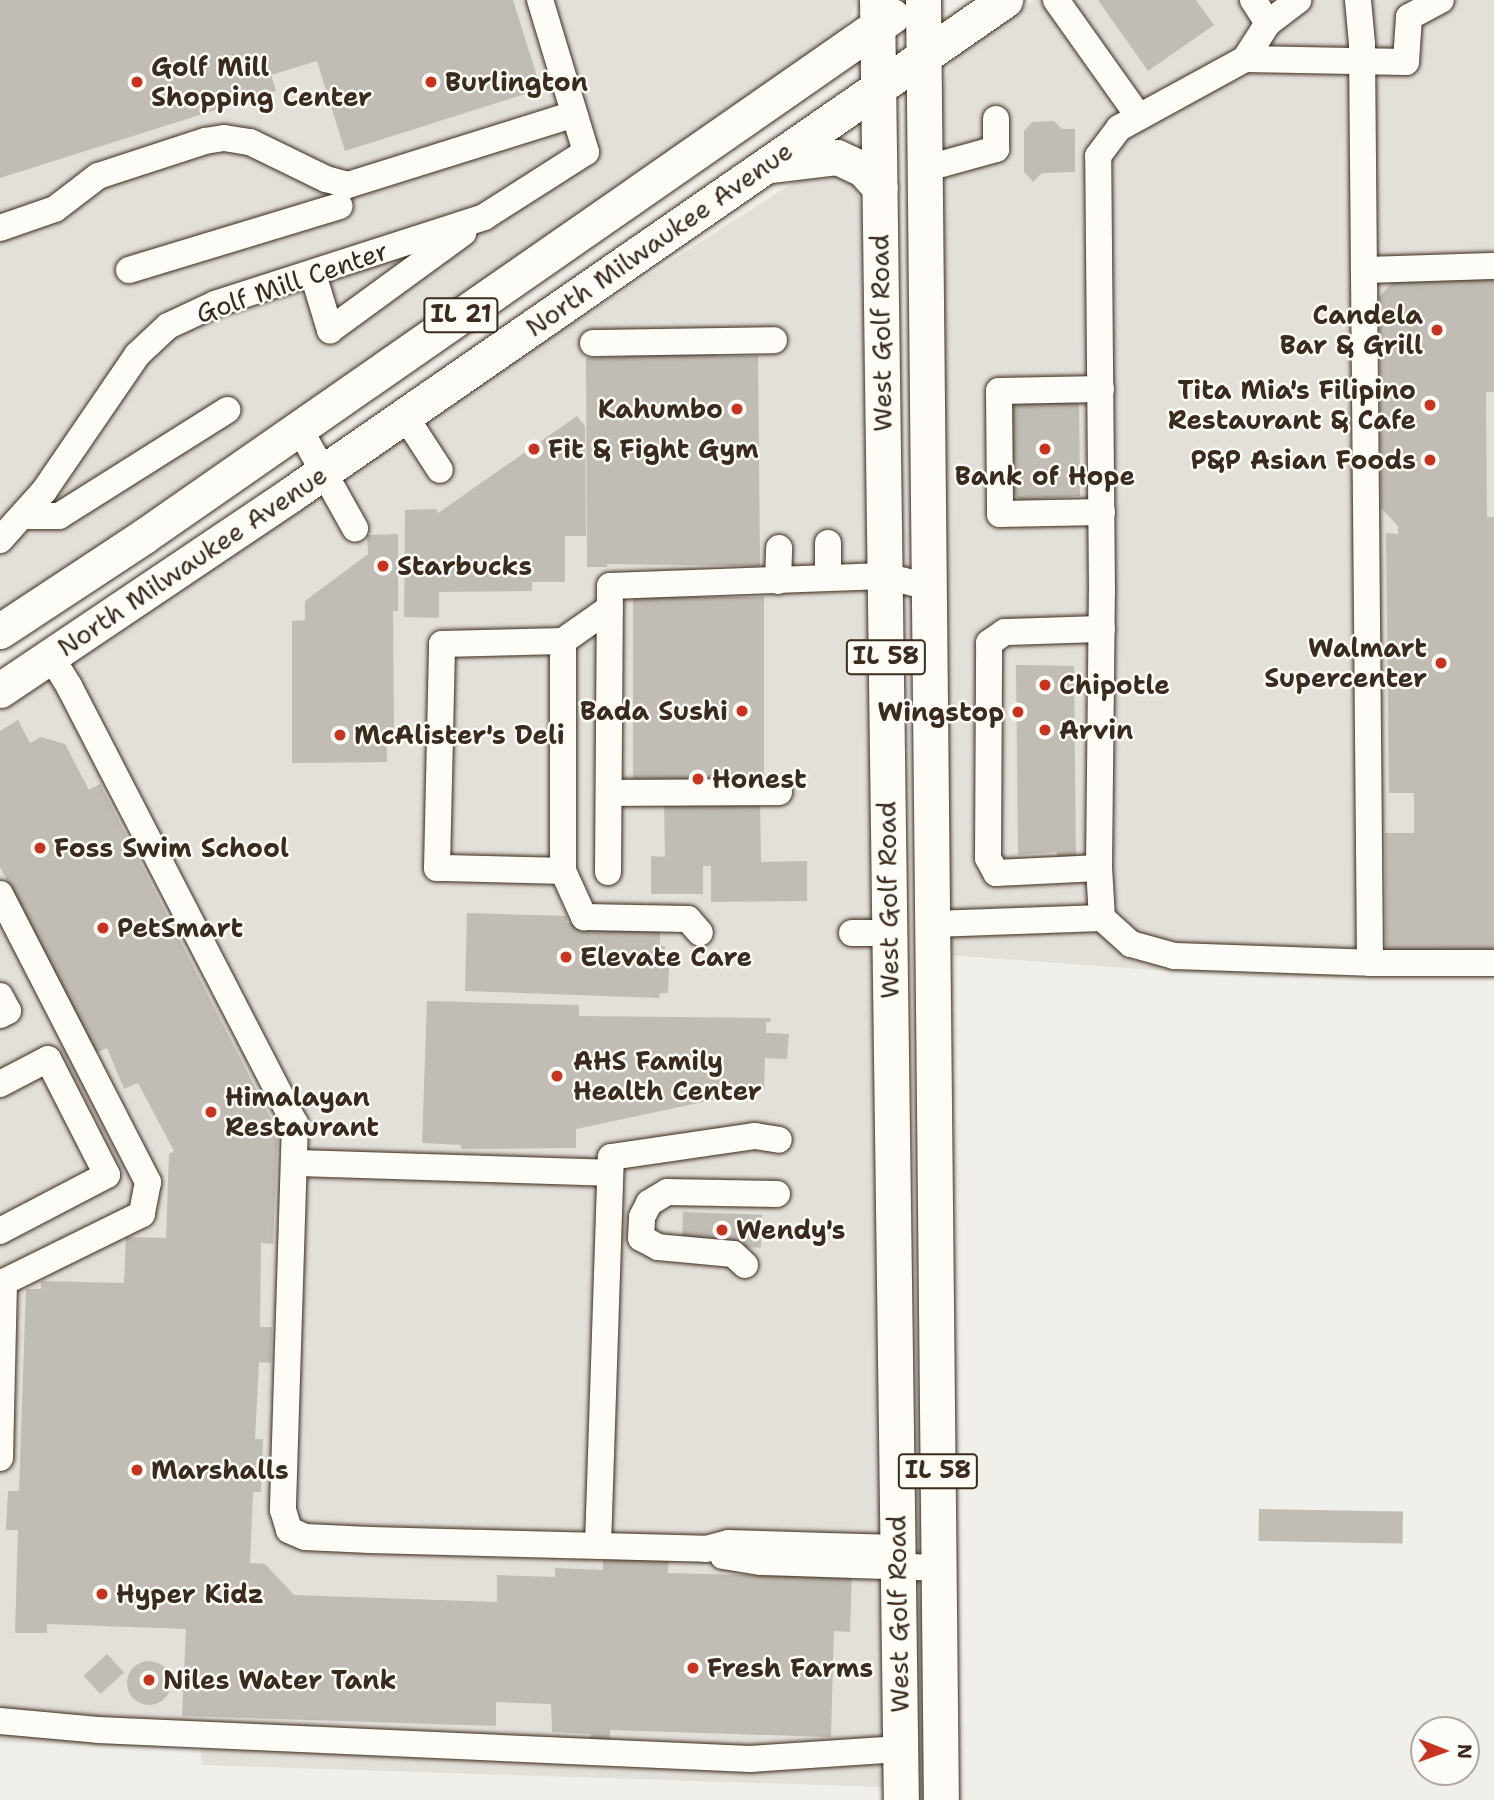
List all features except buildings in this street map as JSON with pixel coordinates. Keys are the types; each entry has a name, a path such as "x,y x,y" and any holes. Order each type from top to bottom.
{"main road":[{"name":"North Milwaukee Avenue","path":"0,632 299,428 877,13 915,0"},
{"name":"West Golf Road","path":"923,0 941,1800"},
{"name":"North Milwaukee Avenue","path":"0,690 405,416 1005,0"},
{"name":"West Golf Road","path":"877,13 901,1800"},
{"path":"762,167 837,157 863,169 880,188"}],"lane":[{"name":"Golf Mill Center","path":"0,540 23,516 151,340 168,326 196,312 484,217 586,152 540,0"},
{"path":"1056,0 1139,117"},
{"path":"1253,0 1268,23"},
{"path":"1102,918 1099,868 1102,512 1098,156 1119,128 1245,59 1268,23 1298,0"},
{"path":"1358,0 1362,61 1370,962"},
{"path":"1245,59 1406,62 1409,17 1441,0"},
{"path":"0,228 55,209 98,176 205,141 224,138 250,142 326,179 348,185 574,114"},
{"path":"924,169 996,149 996,119"},
{"path":"129,270 339,206"},
{"path":"313,274 330,331 484,217"},
{"path":"1364,270 1494,265"},
{"path":"593,343 774,340"},
{"path":"1101,389 999,391 1000,514 1102,512"},
{"path":"23,516 59,516 227,410"},
{"path":"405,416 440,470"},
{"path":"299,428 355,528"},
{"path":"828,543 828,578"},
{"path":"778,580 779,548"},
{"path":"608,872 610,586 928,573"},
{"path":"563,871 438,868 442,644 563,641 610,608"},
{"path":"1099,868 996,873 988,858 989,642 1005,632 1102,629"},
{"path":"563,641 563,871 584,917 688,919 700,933"},
{"path":"51,657 91,728 294,1121 295,1163 283,1507 289,1530 305,1537 706,1549 728,1543 897,1557 939,1568"},
{"path":"609,793 779,792"},
{"path":"0,894 148,1182 142,1214 4,1282 0,1458"},
{"path":"933,924 1102,918 1131,943 1174,956 1494,963"},
{"path":"852,933 889,933"},
{"path":"0,996 8,1011 0,1015"},
{"path":"0,1084 48,1059 107,1175 0,1231"},
{"path":"598,1545 611,1157 755,1136 779,1140"},
{"path":"295,1163 610,1173"},
{"path":"745,1265 733,1254 659,1247 641,1238 642,1217 649,1203 667,1192 777,1194"},
{"path":"0,1721 98,1730 750,1759 900,1749"}],"shaded area":[{"name":"Golf Mill Shopping Center","path":"0,0 857,0 851,17 836,36 0,613"},
{"path":"1034,0 1494,0 1494,974 1266,978 947,955 942,91 947,71 955,57"},
{"path":"827,167 855,184 862,211 883,1787 202,1765 200,1748 0,1742 0,710 540,344 801,178"}],"place":[{"name":"Golf Mill Shopping Center","path":"137,82"},
{"name":"Burlington","path":"431,82"},
{"name":"Candela Bar & Grill","path":"1437,330"},
{"name":"Tita Mia's Filipino Restaurant & Cafe","path":"1430,405"},
{"name":"Kahumbo","path":"737,409"},
{"name":"Fit & Fight Gym","path":"534,449"},
{"name":"Bank of Hope","path":"1045,449"},
{"name":"P&P Asian Foods","path":"1430,460"},
{"name":"Starbucks","path":"383,566"},
{"name":"Walmart Supercenter","path":"1441,663"},
{"name":"Chipotle","path":"1045,685"},
{"name":"Bada Sushi","path":"742,711"},
{"name":"Wingstop","path":"1018,712"},
{"name":"Arvin","path":"1045,730"},
{"name":"McAlister's Deli","path":"340,735"},
{"name":"Honest","path":"698,779"},
{"name":"Foss Swim School","path":"40,848"},
{"name":"PetSmart","path":"103,928"},
{"name":"Elevate Care","path":"566,957"},
{"name":"AHS Family Health Center","path":"557,1076"},
{"name":"Himalayan Restaurant","path":"211,1112"},
{"name":"Wendy's","path":"722,1230"},
{"name":"Marshalls","path":"137,1470"},
{"name":"Hyper Kidz","path":"102,1594"},
{"name":"Fresh Farms","path":"693,1668"},
{"name":"Niles Water Tank","path":"149,1680"}]}
